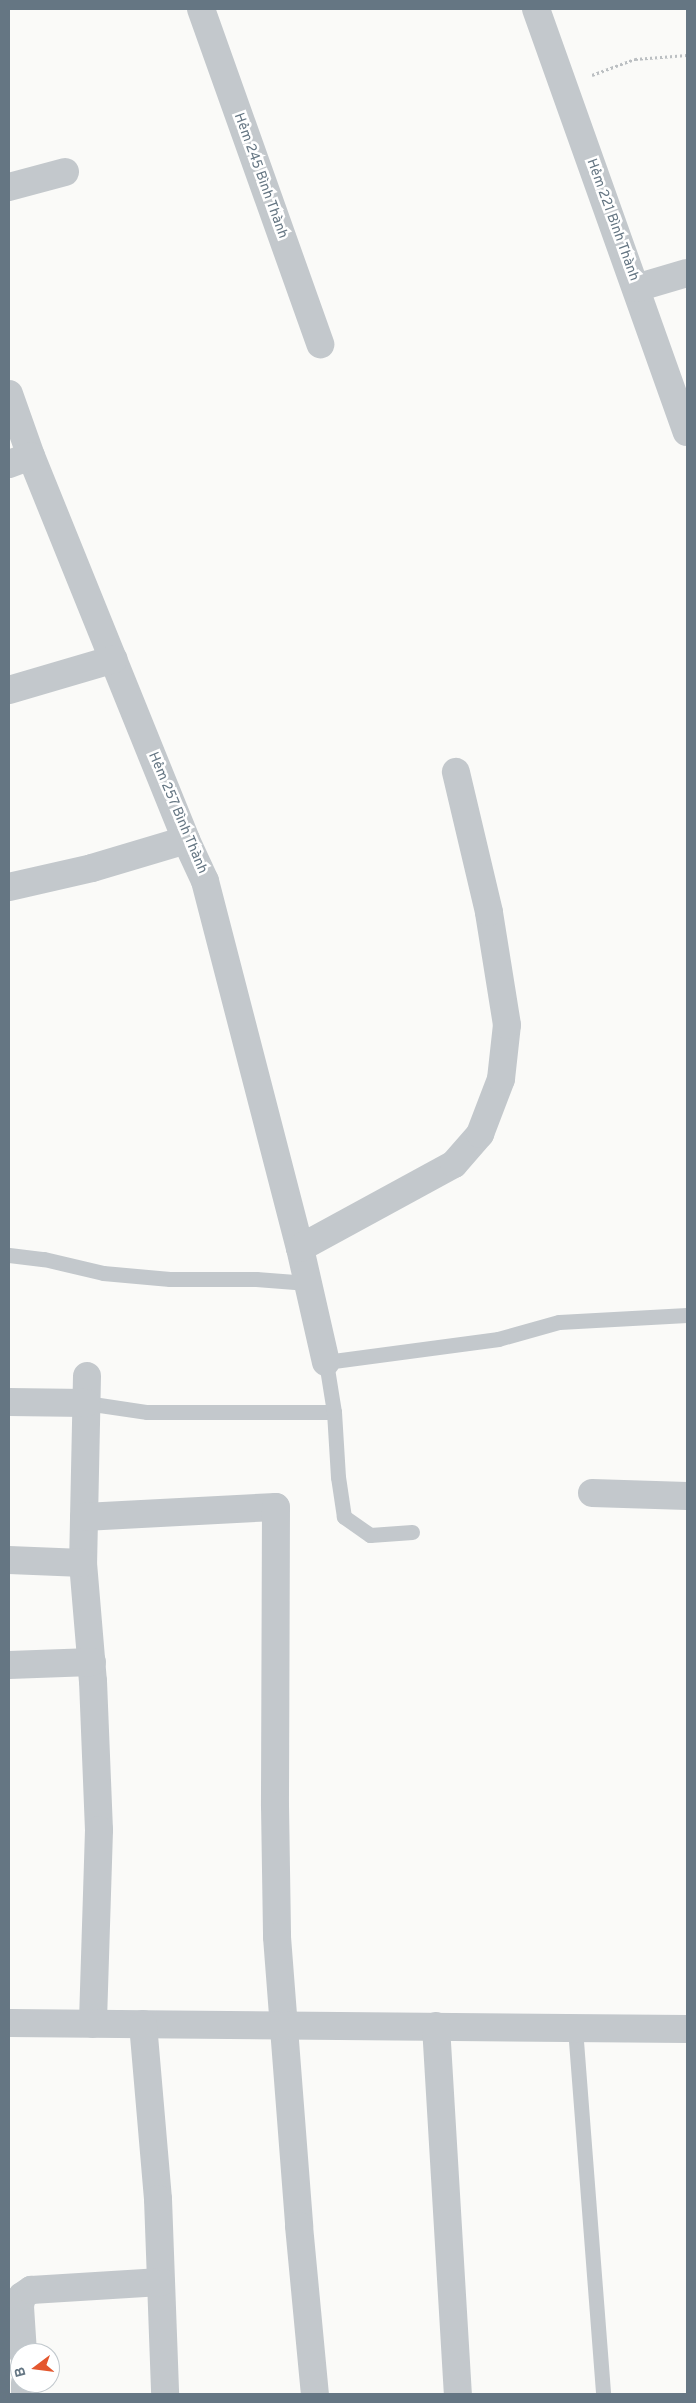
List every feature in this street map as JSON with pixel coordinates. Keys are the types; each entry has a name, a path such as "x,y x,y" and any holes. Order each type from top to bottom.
{"street":[{"name":"Hẻm 245 Bình Thành","path":"201,9 320,344"},
{"name":"Hẻm 221 Bình Thành","path":"536,9 687,432"},
{"path":"9,187 65,172"},
{"path":"636,288 687,273"},
{"name":"Hẻm 257 Bình Thành","path":"9,394 20,460 114,659 186,840 206,881 300,1248 326,1362"},
{"path":"9,690 114,659"},
{"path":"300,1248 454,1164 480,1134 501,1080 507,1025 489,912 456,772"},
{"path":"9,887 92,868 186,840"},
{"path":"87,1376 83,1563 92,1662 99,1830 93,2024"},
{"path":"9,1402 86,1403"},
{"path":"592,1493 687,1496"},
{"path":"84,1517 276,1507 274,1806 278,1937 283,2025 315,2394"},
{"path":"9,1560 83,1563"},
{"path":"9,1665 92,1662"},
{"path":"9,2023 687,2029"},
{"path":"143,2024 158,2199 165,2394"},
{"path":"436,2026 458,2394"},
{"path":"22,2343 20,2306 22,2296 31,2290 161,2282"}],"lane":[{"path":"9,1255 44,1259 103,1274 170,1279 256,1279 308,1283"},
{"path":"412,1532 370,1535 344,1517 338,1477 334,1412 326,1362 498,1339 559,1322 687,1315"},
{"path":"86,1403 147,1412 334,1412"},
{"path":"575,2028 603,2394"}],"path":[{"path":"563,85 636,59 687,55"}]}
